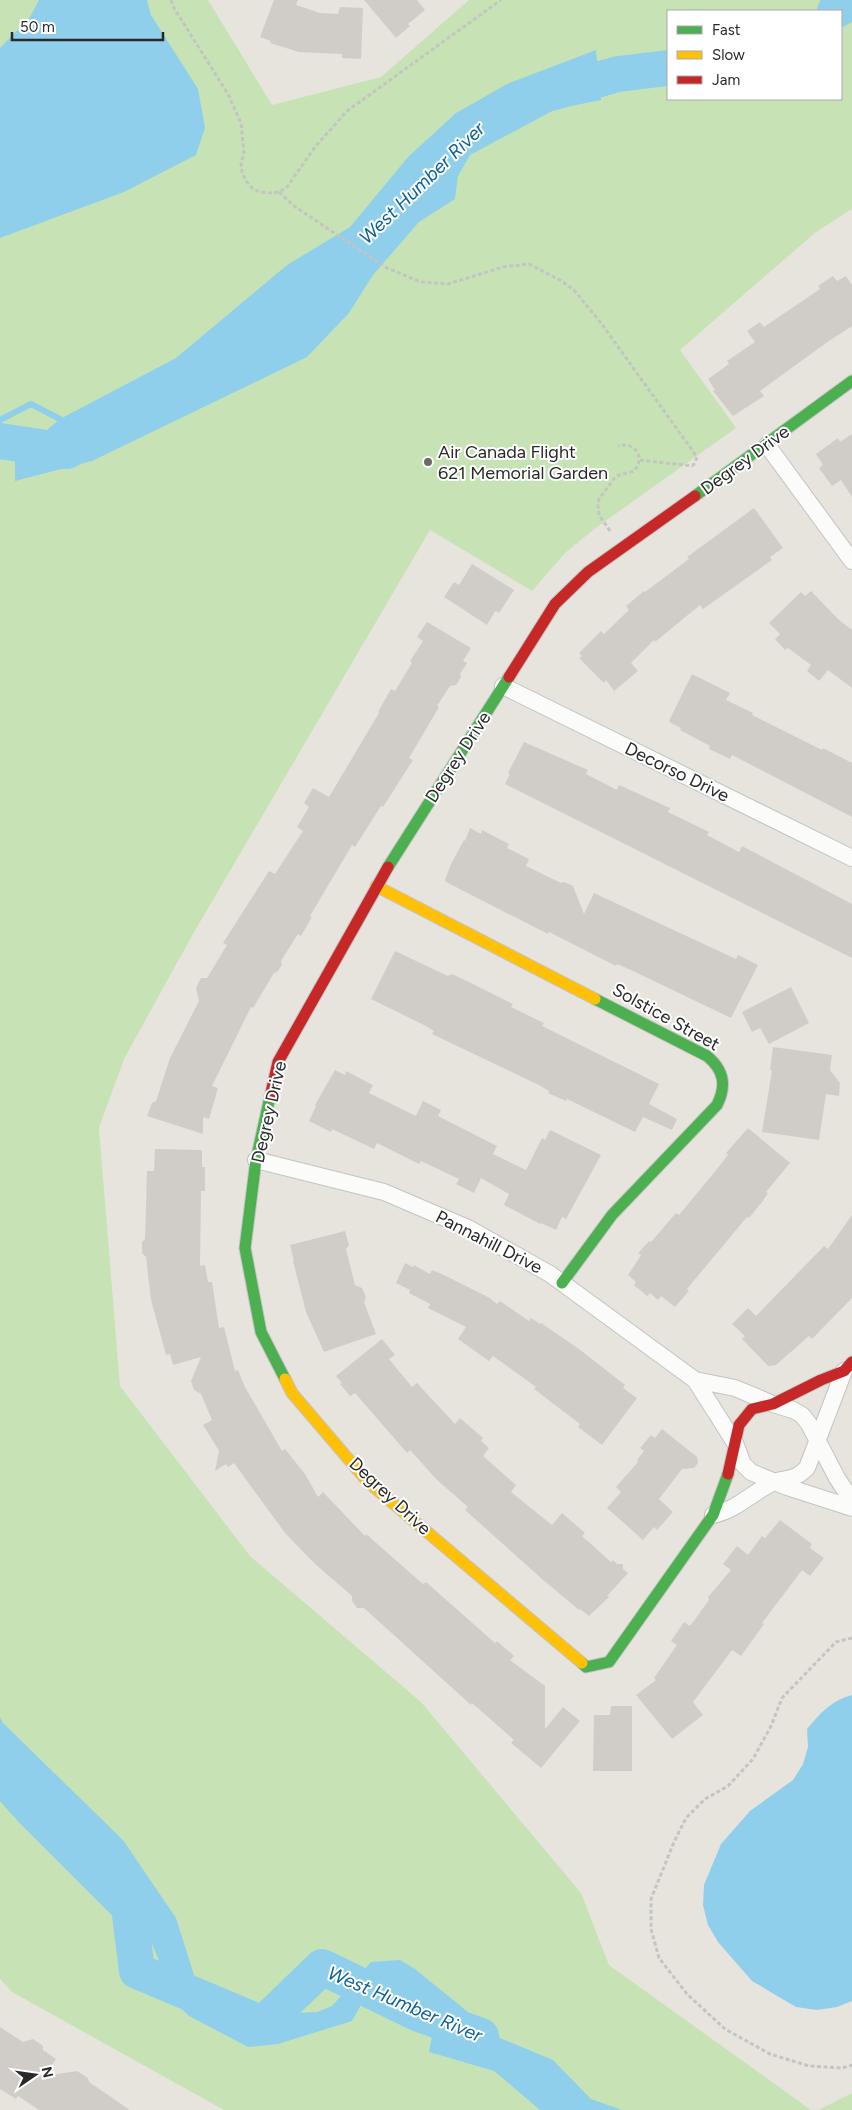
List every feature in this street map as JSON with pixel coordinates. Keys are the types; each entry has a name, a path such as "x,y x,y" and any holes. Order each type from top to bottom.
{"street":[{"name":"Degrey Drive","path":"736,1443 731,1467 713,1515 609,1662 586,1667 368,1482 292,1393 261,1332 245,1248 256,1160 278,1062 376,886 555,604 588,572 767,445 852,381"},
{"path":"767,445 852,561"},
{"name":"Decorso Drive","path":"503,686 852,858"},
{"name":"Solstice Street","path":"376,886 707,1056 720,1069 724,1078 724,1088 717,1105 612,1216 562,1283"},
{"name":"Pannahill Drive","path":"256,1160 384,1192 468,1228 550,1274 695,1380 736,1443 743,1464 751,1472 774,1482 852,1508"},
{"path":"713,1515 732,1509 774,1482 792,1479 807,1468 848,1366"},
{"path":"736,1443 739,1426 752,1409 773,1404 848,1366"},
{"name":"Pannahill Drive","path":"695,1380 736,1388 773,1404 794,1410 802,1415 809,1424 837,1478 852,1501"}],"path":[{"path":"171,0 174,8 228,94 241,123 244,154 241,163 246,181 252,188 260,192 269,193 279,192 287,187 315,147 347,111 501,0"},
{"path":"279,192 294,206 387,268 421,282 448,284 503,267 530,264 574,290 601,323 697,457 693,466 640,460"},
{"path":"618,446 627,444 632,446 638,453 640,460 634,471 630,474 616,476 611,480 599,499 598,506 599,515 622,548"},
{"path":"852,1638 836,1642 782,1698 771,1726 753,1759 728,1786 704,1799 686,1818 651,1899 651,1929 659,1958 687,1994 725,2029 770,2054 810,2066 842,2068 852,2065"}],"green space":[{"path":"0,0 208,0 272,105 381,77 469,0 852,0 852,209 816,232 680,350 736,428 597,527 565,553 532,591 430,530 193,934 124,1059 99,1128 120,1386 250,1556 421,1702 581,1893 609,1965 811,2110 224,2110 12,1992 0,1979"},
{"path":"852,2093 852,2110 818,2110"}],"water":[{"path":"39,0 147,0 151,15 198,89 205,128 196,155 124,192 0,238 0,48 30,17"},
{"path":"596,50 601,100 556,109 470,155 458,176 455,199 419,222 373,275 349,313 307,357 92,461 15,481 15,457 60,419 176,358 287,265 350,227 408,157 456,113 507,84"},
{"path":"852,1695 852,2001 837,2007 817,2010 796,2007 752,1981 718,1942 708,1925 703,1905 704,1885 721,1844 750,1811 793,1780 803,1764 808,1747 807,1729 827,1708 838,1700"},
{"path":"0,1717 3,1723 123,1840 176,1918 195,1978 228,2008 263,2014 317,2012 332,2006 371,1962 400,1960 415,1969 500,2038 553,2060 591,2099 622,2110 540,2110 494,2071 429,2052 435,2020 421,1996 391,1986 370,1989 352,2021 278,2044 248,2047 189,2016 177,2004 140,1915 102,1864 0,1763"}],"building":[{"path":"274,0 298,0 296,5 320,13 338,14 340,7 363,8 361,59 342,58 342,54 299,52 270,43 271,41 260,37"},
{"path":"364,0 417,0 425,10 408,24 410,26 396,38"},
{"path":"833,276 837,281 846,276 852,285 852,326 760,391 764,396 733,416 713,391 715,390 708,379 729,364 727,361 755,342 747,331 760,322 764,327 820,289 818,286"},
{"path":"852,434 852,497 841,480 832,486 819,468 823,465 816,454 838,438 840,442"},
{"path":"754,508 783,548 770,557 772,560 703,609 700,605 655,642 654,640 631,663 638,671 614,691 606,680 604,683 579,658 582,656 579,653 601,631 604,634 629,610 626,606 689,559 687,557"},
{"path":"472,564 514,590 499,613 495,611 487,625 444,597 454,582 459,585"},
{"path":"811,591 839,620 852,630 852,688 828,670 819,681 807,671 811,665 788,648 785,650 775,639 780,634 769,623 801,592 805,596"},
{"path":"427,622 471,648 463,661 467,663 460,674 461,677 456,685 450,686 437,706 439,707 409,758 413,760 355,847 352,845 310,916 312,917 301,936 298,934 281,961 282,965 274,973 253,1008 251,1007 212,1086 218,1088 209,1119 203,1117 203,1134 147,1116 152,1103 156,1101 170,1058 199,1001 196,988 201,978 207,978 227,945 223,943 269,871 275,874 303,831 297,827 309,807 304,803 313,788 329,797 379,713 391,689 395,691 412,663 410,661 423,641 417,637"},
{"path":"692,674 730,693 726,700 753,713 752,715 852,763 852,817 732,755 730,759 709,749 710,746 671,723 669,721"},
{"path":"524,742 588,770 586,774 617,790 619,785 670,808 668,812 709,832 707,835 739,852 742,846 852,904 852,958 505,784 510,774 508,773"},
{"path":"470,828 481,834 482,830 509,844 507,848 529,859 526,866 561,883 564,882 573,886 584,914 594,893 736,959 738,955 758,965 731,1018 633,971 617,964 616,966 549,932 548,934 446,882 451,864 465,841"},
{"path":"395,951 448,976 452,974 513,1004 511,1007 544,1023 542,1026 659,1084 649,1104 677,1119 672,1130 643,1117 635,1132 567,1099 566,1101 548,1093 549,1091 539,1085 432,1034 434,1031 424,1025 371,999"},
{"path":"791,987 809,1023 769,1044 760,1028 752,1032 742,1012"},
{"path":"773,1047 832,1055 830,1070 840,1083 839,1096 826,1094 819,1140 762,1132 772,1070 770,1070"},
{"path":"335,1070 345,1075 346,1071 373,1085 369,1093 416,1116 423,1101 441,1110 438,1116 497,1146 493,1154 526,1170 542,1138 545,1140 550,1130 601,1155 566,1219 562,1217 556,1230 540,1224 504,1205 509,1194 481,1178 474,1193 456,1184 459,1179 421,1161 419,1164 377,1143 374,1149 332,1129 331,1132 309,1121 315,1105"},
{"path":"748,1128 790,1163 766,1192 768,1193 762,1202 749,1218 747,1217 687,1289 689,1291 675,1307 661,1296 658,1300 650,1293 647,1296 634,1285 636,1282 628,1275 641,1255 638,1253 649,1241 651,1242 676,1213 679,1215 728,1155 726,1153"},
{"path":"155,1149 202,1150 202,1167 205,1167 205,1191 201,1191 200,1266 205,1265 208,1282 212,1282 219,1328 224,1327 235,1371 238,1370 245,1387 282,1451 285,1449 305,1474 318,1497 323,1492 365,1536 366,1534 423,1584 426,1582 495,1643 497,1641 514,1656 510,1660 545,1686 545,1729 563,1707 580,1721 541,1768 511,1743 514,1740 472,1703 471,1705 364,1608 357,1608 352,1601 352,1596 314,1563 285,1533 234,1463 228,1467 226,1464 215,1471 219,1451 203,1425 212,1420 201,1394 194,1390 191,1381 201,1357 173,1365 170,1354 166,1355 151,1300 146,1257 142,1253 142,1242 145,1239 147,1171 154,1171"},
{"path":"852,1215 852,1298 812,1339 809,1336 776,1365 768,1366 742,1339 745,1336 732,1324 748,1308 756,1316 824,1246 828,1249"},
{"path":"345,1231 349,1245 346,1249 355,1285 362,1288 366,1297 364,1302 376,1334 324,1352 306,1312 290,1245"},
{"path":"405,1263 413,1267 414,1265 430,1274 432,1270 444,1275 490,1298 497,1304 500,1301 529,1321 531,1318 541,1323 579,1349 625,1385 623,1388 637,1398 602,1445 578,1427 580,1424 534,1389 536,1387 493,1356 489,1361 458,1339 466,1327 428,1308 430,1304 409,1293 410,1290 396,1283"},
{"path":"382,1339 395,1355 389,1359 412,1387 417,1383 455,1424 460,1418 483,1438 481,1441 489,1448 483,1456 516,1485 511,1492 552,1525 562,1513 585,1533 582,1536 611,1562 613,1560 617,1564 623,1564 623,1569 628,1573 607,1596 609,1597 589,1616 542,1579 465,1510 468,1507 437,1480 410,1450 407,1453 355,1393 350,1396 340,1384 342,1383 336,1376"},
{"path":"662,1429 697,1457 698,1463 694,1468 682,1469 659,1499 673,1512 657,1530 654,1527 643,1540 607,1508 621,1492 616,1487 638,1462 637,1460 644,1451 640,1448 651,1435 655,1438"},
{"path":"780,1520 812,1544 810,1548 824,1558 810,1576 802,1570 762,1623 764,1624 741,1656 732,1650 693,1702 703,1715 672,1739 636,1695 656,1680 654,1678 677,1645 671,1641 684,1622 690,1626 709,1600 708,1597 731,1570 723,1564 737,1546 748,1555 762,1536 765,1538"},
{"path":"611,1706 632,1706 632,1771 593,1771 594,1715 610,1715"},
{"path":"0,2027 23,2042 33,2039 43,2046 43,2050 56,2059 45,2076 77,2071 88,2078 89,2082 130,2110 39,2110 18,2096 16,2099 0,2089"}],"waterway":[{"name":"West Humber River","path":"837,10 852,1"},
{"name":"West Humber River","path":"551,93 618,74 667,68"},
{"path":"0,420 31,404 60,419"},
{"name":"West Humber River","path":"0,441 67,451 78,444"},
{"name":"West Humber River","path":"0,1775 34,1812 129,1907 137,1971 263,2024 322,1967 419,2014 481,2036"}],"traffic: fast":[{"path":"695,496 852,381"},
{"path":"388,867 509,677"},
{"path":"562,1283 612,1215 717,1105 723,1084 720,1072 713,1061 707,1056 595,999"},
{"path":"270,1097 256,1160 245,1248 261,1332 285,1379"},
{"path":"582,1663 586,1667 609,1662 713,1515 728,1474"}],"traffic: slow":[{"path":"376,886 595,999"},
{"path":"285,1379 292,1393 368,1482 582,1663"}],"traffic: jam":[{"path":"509,677 555,604 588,572 695,496"},
{"path":"270,1097 278,1062 388,867"},
{"path":"728,1474 739,1425 752,1409 773,1404 821,1380 844,1371 852,1362"}],"place":[{"name":"Air Canada Flight 621 Memorial Garden","path":"428,462"}]}
